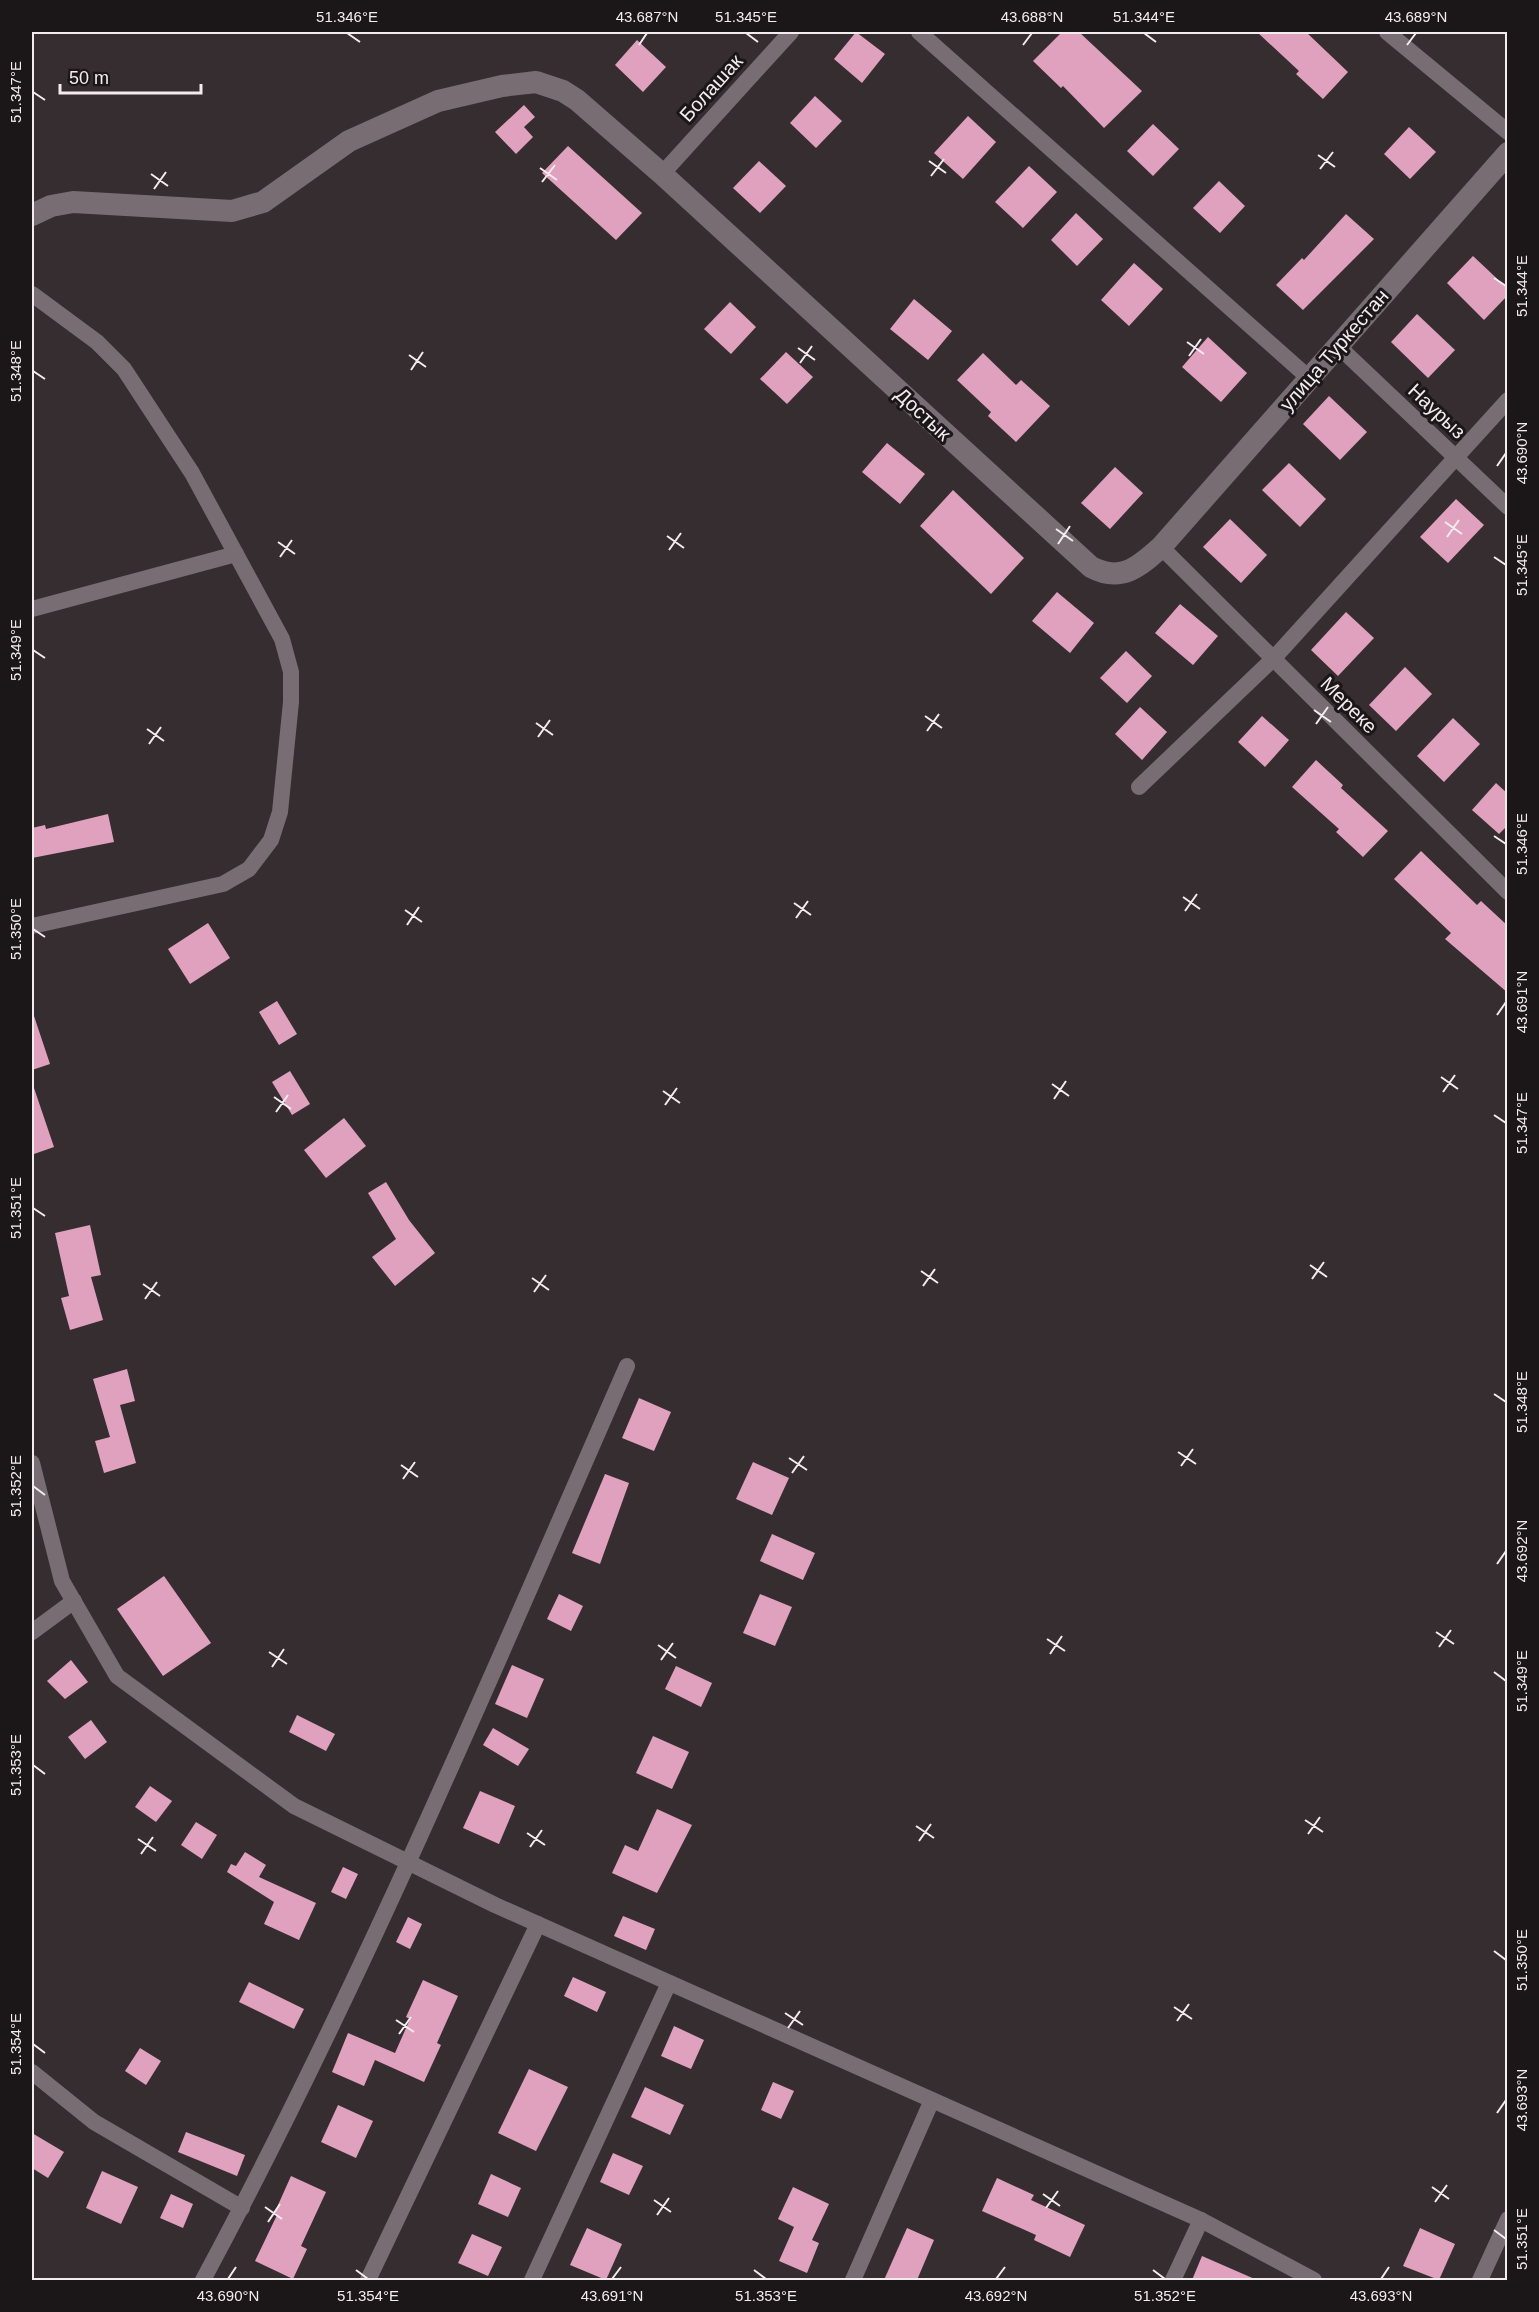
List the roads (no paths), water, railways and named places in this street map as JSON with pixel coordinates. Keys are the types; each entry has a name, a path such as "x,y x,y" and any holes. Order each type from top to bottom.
{"street":[{"name":"Болашак","path":"662,174 791,32"},
{"path":"919,32 1309,378"},
{"path":"1387,32 1508,132"},
{"name":"Достык","path":"32,215 51,206 73,202 232,211 248,208 263,202 349,141 438,101 522,82 536,82 577,100 662,174 1091,567 1104,574 1127,572 1141,565 1161,547"},
{"name":"улица Туркестан","path":"1161,547 1508,153"},
{"path":"32,294 97,342 124,369 192,473 282,639 291,672 291,702 280,812 271,840 249,869 223,884 32,926"},
{"name":"Наурыз","path":"1338,346 1508,507"},
{"path":"1139,787 1273,659 1457,459 1508,400"},
{"name":"Мереке","path":"1161,547 1507,890"},
{"path":"32,609 236,554"},
{"path":"203,2280 242,2208 410,1863 627,1366"},
{"path":"32,1463 62,1581 117,1677 294,1806 538,1924 1201,2220 1314,2280"},
{"path":"32,1632 74,1601"},
{"path":"368,2280 538,1924"},
{"path":"532,2280 669,1983"},
{"path":"32,2072 94,2121 242,2208"},
{"path":"853,2280 932,2100"},
{"path":"1480,2280 1508,2219"},
{"path":"1173,2280 1201,2220"}]}
